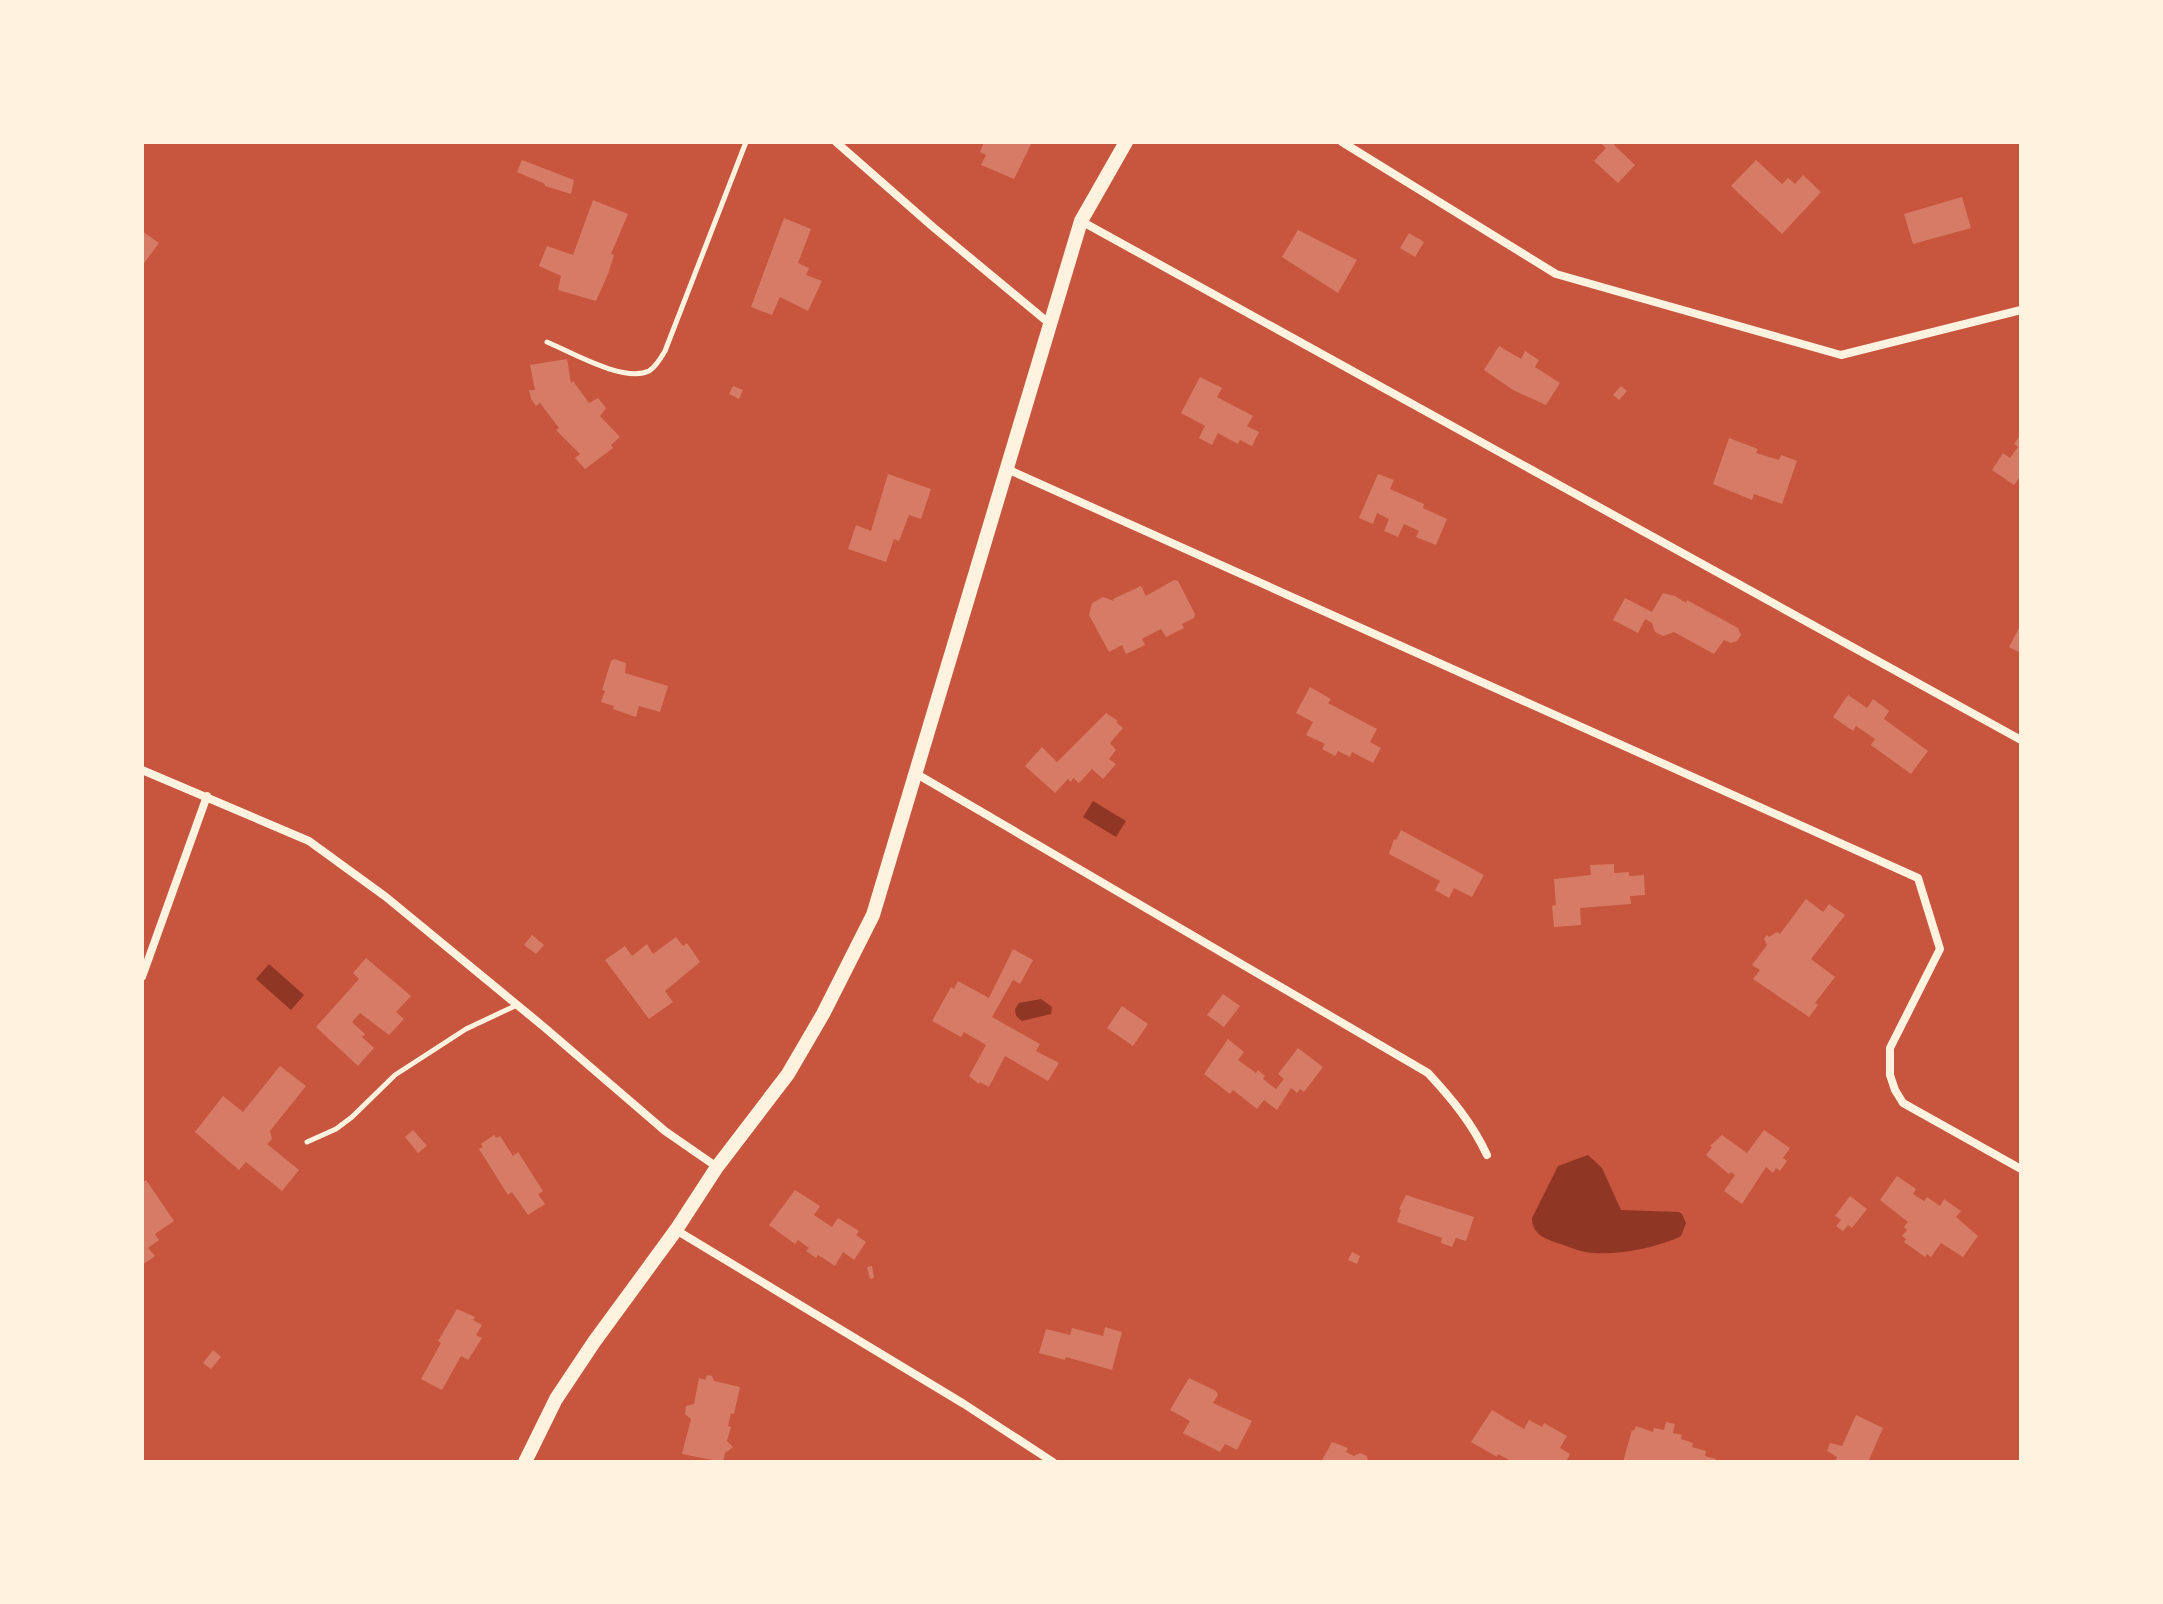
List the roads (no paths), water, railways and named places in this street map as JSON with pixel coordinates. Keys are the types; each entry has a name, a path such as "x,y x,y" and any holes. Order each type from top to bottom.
{"main road":[{"path":"525,1462 556,1399 594,1342 676,1230 717,1167 788,1074 823,1014 873,915 1081,221 1126,142"}],"street":[{"path":"836,142 1051,324"},
{"path":"1342,142 1556,274 1841,355 2021,310"},
{"path":"1081,221 2021,740"},
{"path":"1007,469 1918,878 1940,949 1890,1048 1890,1075 1895,1090 1903,1103 2021,1169"},
{"path":"142,770 309,841 386,897 665,1131 717,1167"},
{"path":"915,773 1428,1073 1475,1129 1487,1155"},
{"path":"142,977 207,796"},
{"path":"676,1230 964,1404 1053,1462"}],"lane":[{"path":"547,342 622,373 638,374 652,370 665,351 746,142"},
{"path":"307,1142 336,1129 352,1117 395,1075 466,1029 517,1005"}]}
